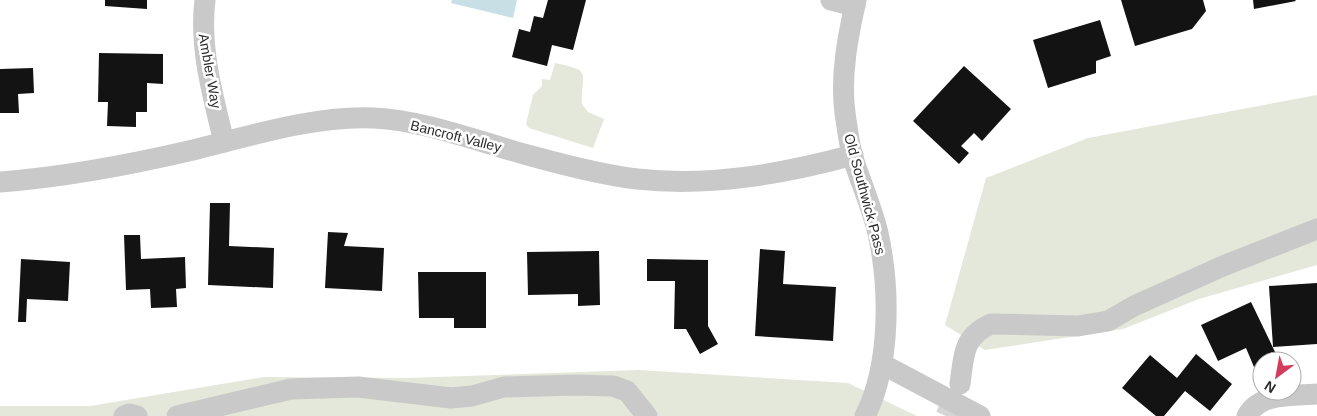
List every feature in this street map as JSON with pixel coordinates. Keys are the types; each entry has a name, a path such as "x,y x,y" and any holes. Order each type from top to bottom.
{"street":[{"name":"Ambler Way","path":"205,0 202,23 210,83 224,142"},
{"path":"830,0 856,3"},
{"name":"Old Southwick Pass","path":"856,3 846,58 845,110 853,155 878,232 883,260 886,312 882,364 865,416"},
{"name":"Bancroft Valley","path":"0,182 66,176 111,168 307,123 373,118 438,128 535,157 636,179 678,182 766,175 795,171 853,155"},
{"path":"960,384 965,346 979,330 991,324 1078,326 1108,321 1134,306 1223,266 1317,229"},
{"path":"882,364 980,416"},
{"path":"177,416 291,389 358,386 451,398 472,396 504,387 574,385 613,386 628,391 647,416"},
{"path":"1247,416 1256,404 1268,398 1317,394"},
{"path":"124,416 129,414 137,416"}],"shaded area":[{"path":"555,63 576,68 583,74 582,104 588,112 604,119 593,148 529,128 526,124 533,95 542,86 542,79 550,80"},
{"path":"1317,95 1317,265 1199,299 1123,329 985,350 945,325 986,178 1088,138"},
{"path":"639,370 848,383 917,416 0,416 0,406 90,406 264,377 407,378"}],"water":[{"path":"452,0 517,0 513,18 451,3"}],"building":[{"path":"105,0 147,0 147,9 105,6"},
{"path":"548,0 586,0 573,50 552,45 547,66 512,57 519,29 530,32 534,16 543,18"},
{"path":"1121,0 1203,0 1206,11 1192,29 1135,46"},
{"path":"1253,0 1295,0 1296,1 1254,9"},
{"path":"1100,20 1111,56 1096,61 1096,73 1048,88 1033,40"},
{"path":"99,53 163,54 163,84 147,83 147,112 136,112 136,127 107,126 108,102 98,102"},
{"path":"964,66 1011,109 982,141 974,133 961,146 969,153 959,164 913,121"},
{"path":"33,68 34,93 18,94 19,113 0,113 0,69"},
{"path":"210,203 230,203 229,246 274,248 273,288 208,285"},
{"path":"328,232 348,233 344,246 384,248 382,291 325,288"},
{"path":"124,235 140,235 141,259 185,257 186,288 176,289 177,307 151,308 150,289 126,290"},
{"path":"760,249 785,251 783,284 836,287 833,341 755,336"},
{"path":"599,251 600,305 578,306 578,294 528,295 527,252"},
{"path":"21,259 70,262 68,301 27,299 26,322 18,322"},
{"path":"647,259 708,260 708,326 718,344 700,354 686,329 674,329 675,281 647,281"},
{"path":"418,272 486,272 486,328 454,328 454,318 419,318"},
{"path":"1317,283 1317,344 1273,347 1269,286"},
{"path":"1251,302 1275,351 1252,351 1252,362 1246,348 1218,361 1201,325"},
{"path":"1196,354 1232,384 1210,411 1185,391 1164,416 1156,416 1122,388 1150,355 1177,378"}],"tunnel":[{"path":"946,416 960,384"}]}
